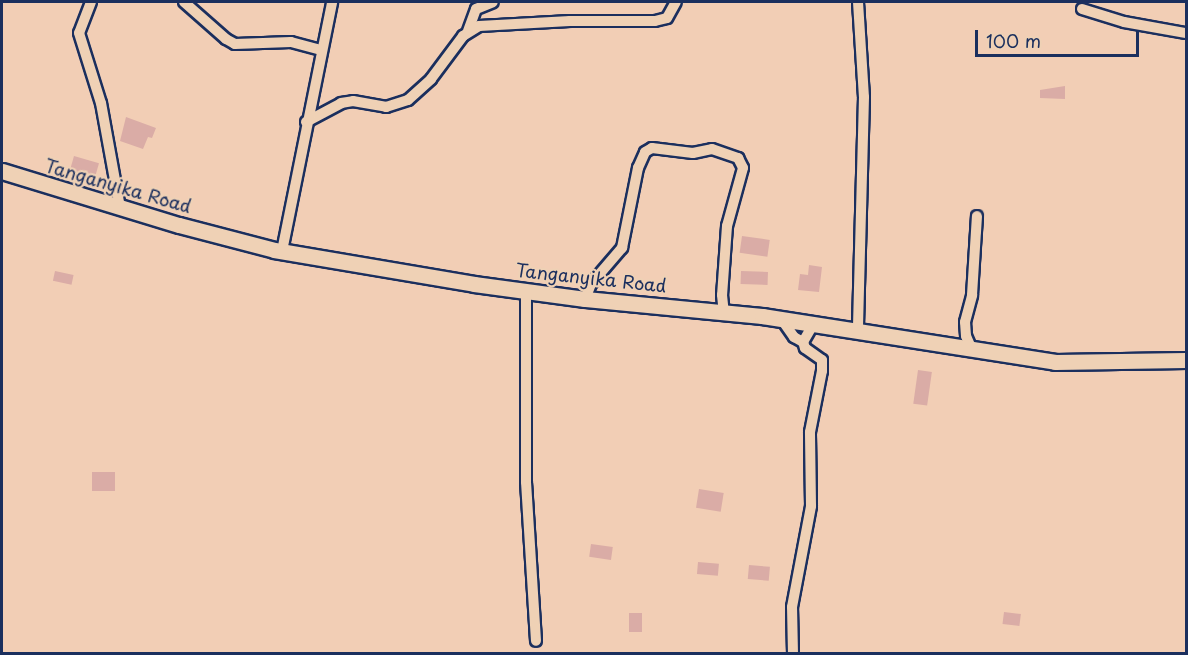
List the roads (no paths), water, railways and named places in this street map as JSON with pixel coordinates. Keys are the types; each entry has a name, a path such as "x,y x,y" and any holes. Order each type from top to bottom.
{"street":[{"path":"91,2 80,27 80,43 101,103 120,208"},
{"path":"184,2 226,39 235,44 291,42 321,50"},
{"path":"282,251 306,122 332,2"},
{"path":"306,122 341,103 353,101 386,107 408,100 431,79 468,31 476,9 492,2"},
{"path":"468,31 479,26 517,22 661,20 666,18 676,2"},
{"path":"858,2 864,97 858,331"},
{"path":"1083,9 1124,22 1186,33"},
{"path":"585,298 591,284 622,248 638,168 645,153 652,148 693,153 712,149 738,158 743,168 727,226 722,295 724,313"},
{"name":"Tanganyika Road","path":"2,171 120,208 282,251 526,291 782,320 1054,362 1186,360"},
{"path":"972,350 965,329 972,296 977,216"},
{"path":"526,291 526,482 536,641"},
{"path":"782,320 794,336 803,342 805,348 822,360 822,371 810,432 811,506 792,607 793,654"},
{"path":"803,342 813,325"}]}
